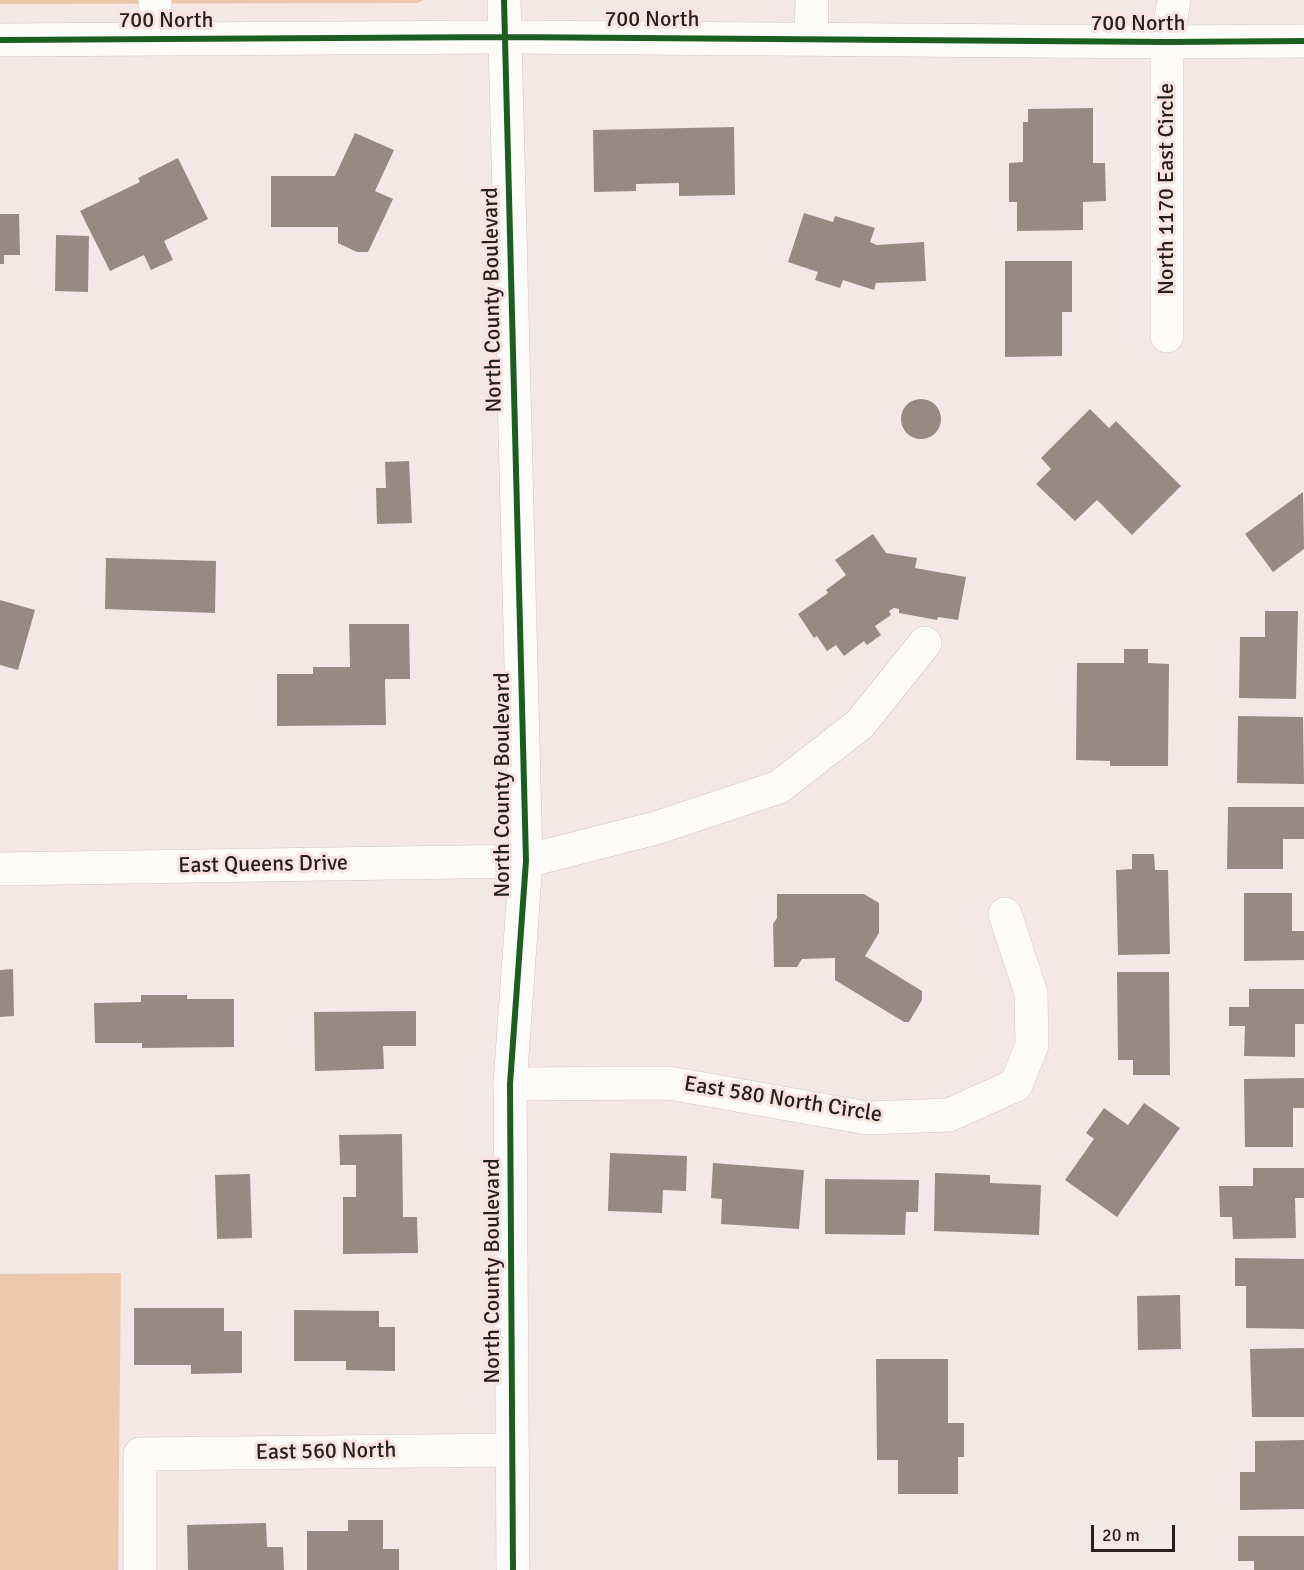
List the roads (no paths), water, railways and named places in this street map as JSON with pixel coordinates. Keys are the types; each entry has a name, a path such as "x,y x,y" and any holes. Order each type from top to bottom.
{"street":[{"path":"155,0 155,39"},
{"name":"North County Boulevard","path":"504,0 526,861 510,1084 513,1570"},
{"path":"811,39 812,0"},
{"name":"North 1170 East Circle","path":"1167,336 1167,42 1174,0"},
{"name":"700 North","path":"0,40 505,37 1304,41"},
{"name":"East Queens Drive","path":"0,869 526,861 656,828 779,787 860,724 925,643"},
{"name":"East 580 North Circle","path":"510,1084 669,1083 867,1118 949,1114 1016,1085 1032,1045 1031,993 1005,914"},
{"name":"East 560 North","path":"140,1570 141,1454 512,1450"}]}
